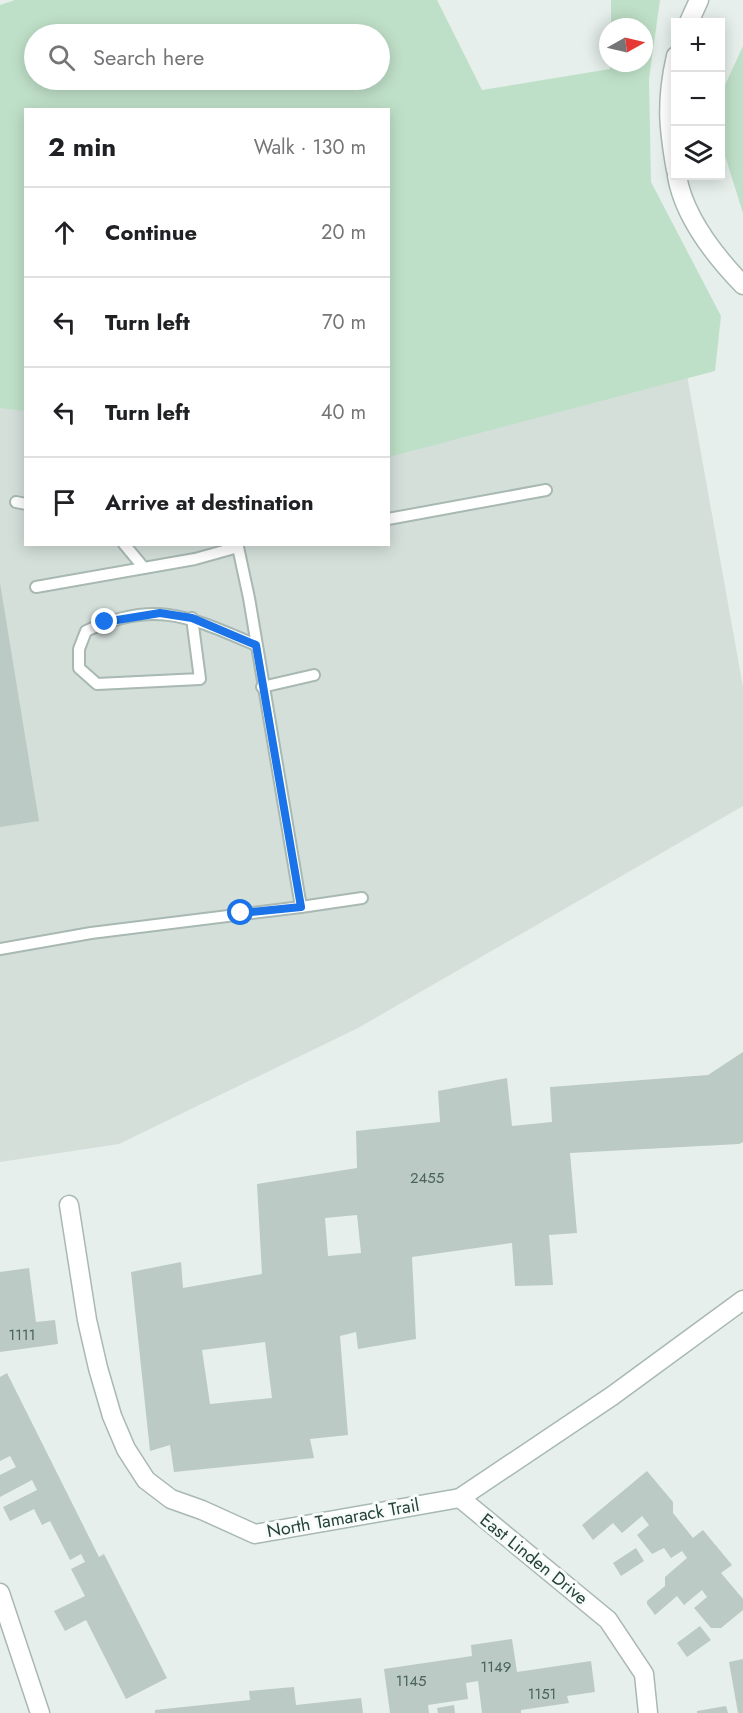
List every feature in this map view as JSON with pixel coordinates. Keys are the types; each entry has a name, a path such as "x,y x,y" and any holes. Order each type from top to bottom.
{"street":[{"path":"691,18 699,0"},
{"path":"671,146 667,121 672,72"},
{"path":"677,180 680,193 709,245 743,285"},
{"name":"North Tamarack Trail","path":"69,1205 87,1320 112,1416 126,1449 146,1480 171,1499 255,1534 460,1498 612,1396 743,1300"},
{"name":"East Linden Drive","path":"460,1498 608,1620 644,1674 648,1713"},
{"path":"0,1593 40,1713"}],"lane":[{"path":"390,519 546,490"},
{"path":"126,546 144,568"},
{"path":"36,587 195,559 243,546 262,687 301,907"},
{"path":"192,618 200,679 98,684 79,668 79,649 86,631 105,622 160,613 192,618 256,645"},
{"path":"262,687 315,675"},
{"path":"0,949 102,932 362,898"}],"shaded area":[{"path":"655,197 743,687 743,806 358,1028 119,1144 0,1162 0,316 24,311 24,546 390,546 390,245"}],"green space":[{"path":"15,0 437,0 482,90 599,71 650,72 651,182 721,316 715,371 390,457 390,108 24,108 24,411 0,408 0,5"},
{"path":"611,0 660,0 653,50 653,18 611,18"},
{"path":"743,46 743,213 725,156 725,85"}],"building":[{"path":"0,583 39,821 0,827"},
{"path":"743,1052 743,1142 570,1153 577,1233 549,1235 553,1285 515,1286 512,1243 412,1257 416,1339 358,1349 356,1332 340,1336 348,1435 310,1439 314,1458 174,1472 170,1445 150,1451 131,1272 181,1262 183,1288 262,1274 257,1184 357,1168 356,1131 440,1122 438,1091 507,1078 512,1126 552,1122 550,1087 708,1075","holes":["357,1215 361,1253 328,1256 325,1218","265,1342 272,1398 210,1404 202,1350"]},
{"path":"29,1268 36,1322 55,1320 58,1344 0,1352 0,1272"},
{"path":"7,1373 99,1557 104,1554 167,1678 126,1699 86,1620 65,1631 54,1611 85,1596 71,1569 85,1562 81,1554 70,1560 50,1521 42,1525 34,1509 10,1521 3,1507 37,1490 32,1480 0,1497 0,1475 16,1467 10,1456 0,1461 0,1377"},
{"path":"647,1471 673,1502 673,1513 693,1538 703,1530 732,1565 721,1573 743,1599 743,1610 721,1628 711,1628 694,1608 707,1597 702,1590 684,1605 677,1596 655,1615 647,1604 647,1601 665,1586 665,1577 687,1558 682,1551 671,1558 664,1548 652,1554 637,1535 649,1525 642,1516 622,1533 613,1523 593,1540 582,1525"},
{"path":"636,1548 644,1561 621,1576 613,1563"},
{"path":"700,1626 711,1640 687,1657 677,1643"},
{"path":"512,1639 517,1672 591,1661 595,1692 567,1696 569,1703 521,1710 521,1713 482,1713 478,1681 466,1683 468,1699 428,1705 429,1713 390,1713 384,1669 472,1656 471,1645"},
{"path":"743,1659 743,1713 738,1713 729,1662"},
{"path":"294,1687 296,1705 361,1698 363,1713 155,1713 155,1710 250,1700 249,1691"},
{"path":"454,1705 455,1713 438,1713 437,1708"},
{"path":"726,1706 728,1713 697,1713 697,1711"}],"route":[{"path":"105,622 160,613 192,618 256,645 301,907 241,913"}]}
